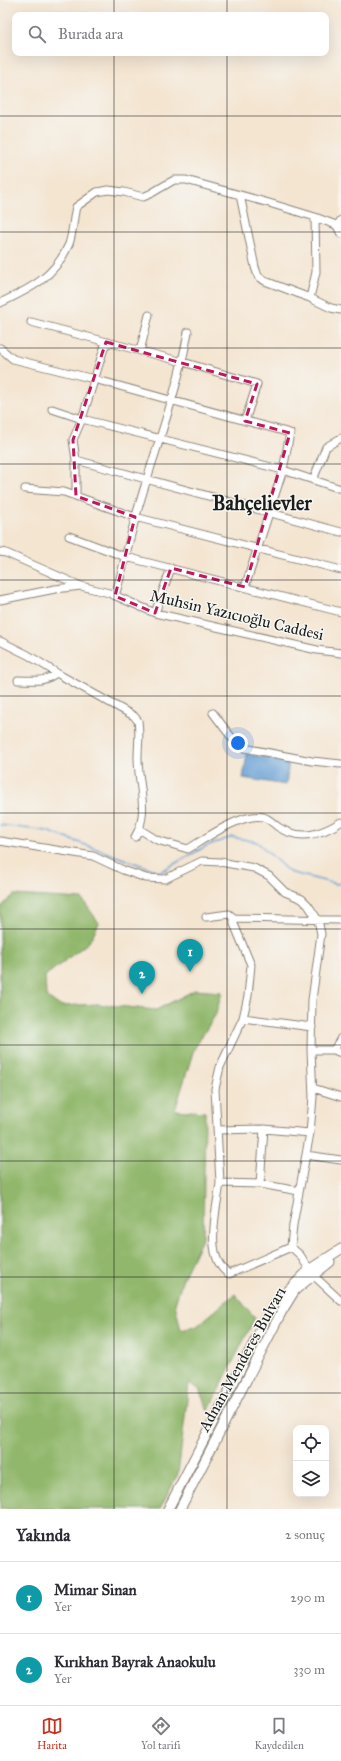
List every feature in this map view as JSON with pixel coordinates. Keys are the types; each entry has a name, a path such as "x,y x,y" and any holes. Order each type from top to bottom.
{"main road":[{"name":"Adnan Menderes Bulvarı","path":"168,1509 273,1306 341,1249"},
{"name":"Adnan Menderes Bulvarı","path":"180,1509 282,1312 295,1290 312,1272 341,1255"}],"street":[{"path":"0,303 34,287 51,272 70,243 76,207 97,192 108,190 143,197 174,180 186,180 340,224 341,234"},
{"path":"240,195 258,276 265,281 310,298 331,308 341,310"},
{"path":"310,298 316,272 315,217"},
{"path":"140,351 149,315"},
{"path":"31,322 183,362 257,384 245,421"},
{"path":"115,596 136,517 183,362 188,332"},
{"path":"76,496 76,460 73,440 82,419 106,342"},
{"path":"0,348 14,359 94,379 290,433 282,470 245,587"},
{"path":"52,409 82,419 160,440 282,470 341,489"},
{"path":"313,480 326,447 341,438"},
{"path":"76,460 341,532"},
{"path":"25,489 64,492 136,517 341,570"},
{"path":"69,536 126,557 341,612"},
{"name":"Muhsin Yazıcıoğlu Caddesi","path":"0,552 6,553 81,586 115,596 155,613 317,650 341,653"},
{"path":"155,613 171,568"},
{"path":"0,600 55,589 81,586"},
{"path":"0,641 28,655 56,673 134,716 138,721 138,768 143,799 139,830 135,837"},
{"path":"18,680 49,679 56,673"},
{"path":"213,713 235,742 244,748 312,761 341,764"},
{"path":"139,830 157,840 188,849 219,830 248,818 264,817 279,828 299,836 326,831 341,822"},
{"path":"0,841 94,856 123,870 146,878 165,879 202,861 220,862 254,868 269,876 285,892 302,899 308,905 318,920 321,934 312,1000 311,1050 313,1088 310,1133 293,1225 291,1247"},
{"path":"206,917 229,914 234,918 341,920"},
{"path":"234,918 234,924 250,966 248,996 242,1018 220,1067 215,1089 220,1183 214,1233 214,1246 217,1261 228,1274 291,1247"},
{"path":"242,1018 312,1027"},
{"path":"334,1050 341,1038"},
{"path":"311,1050 334,1050 341,1053"},
{"path":"313,1088 341,1097"},
{"path":"217,1130 264,1129 310,1133"},
{"path":"260,1184 264,1129"},
{"path":"306,1155 341,1160"},
{"path":"220,1183 260,1184 299,1191"},
{"path":"291,1247 312,1272 341,1301"}],"highlighted area":[{"path":"106,342 257,384 245,421 290,433 245,587 171,568 155,613 115,596 135,517 76,496 73,440"}],"green space":[{"path":"14,895 82,899 99,923 89,942 45,976 46,996 60,1006 97,1004 156,1010 195,990 222,992 216,1014 194,1049 175,1110 205,1112 203,1237 183,1278 175,1304 181,1330 197,1326 235,1294 255,1318 208,1411 199,1389 189,1383 178,1474 160,1509 0,1509 0,908"}],"water":[{"path":"247,754 289,761 286,785 243,778"}],"waterway":[{"path":"0,825 47,831 160,872 206,846 232,837 257,842 289,872 336,884 341,883"}],"place":[{"name":"Mimar Sinan","path":"190,972"},
{"name":"Kırıkhan Bayrak Anaokulu","path":"142,994"}],"district":[{"name":"Bahçelievler","path":"262,503"}]}
